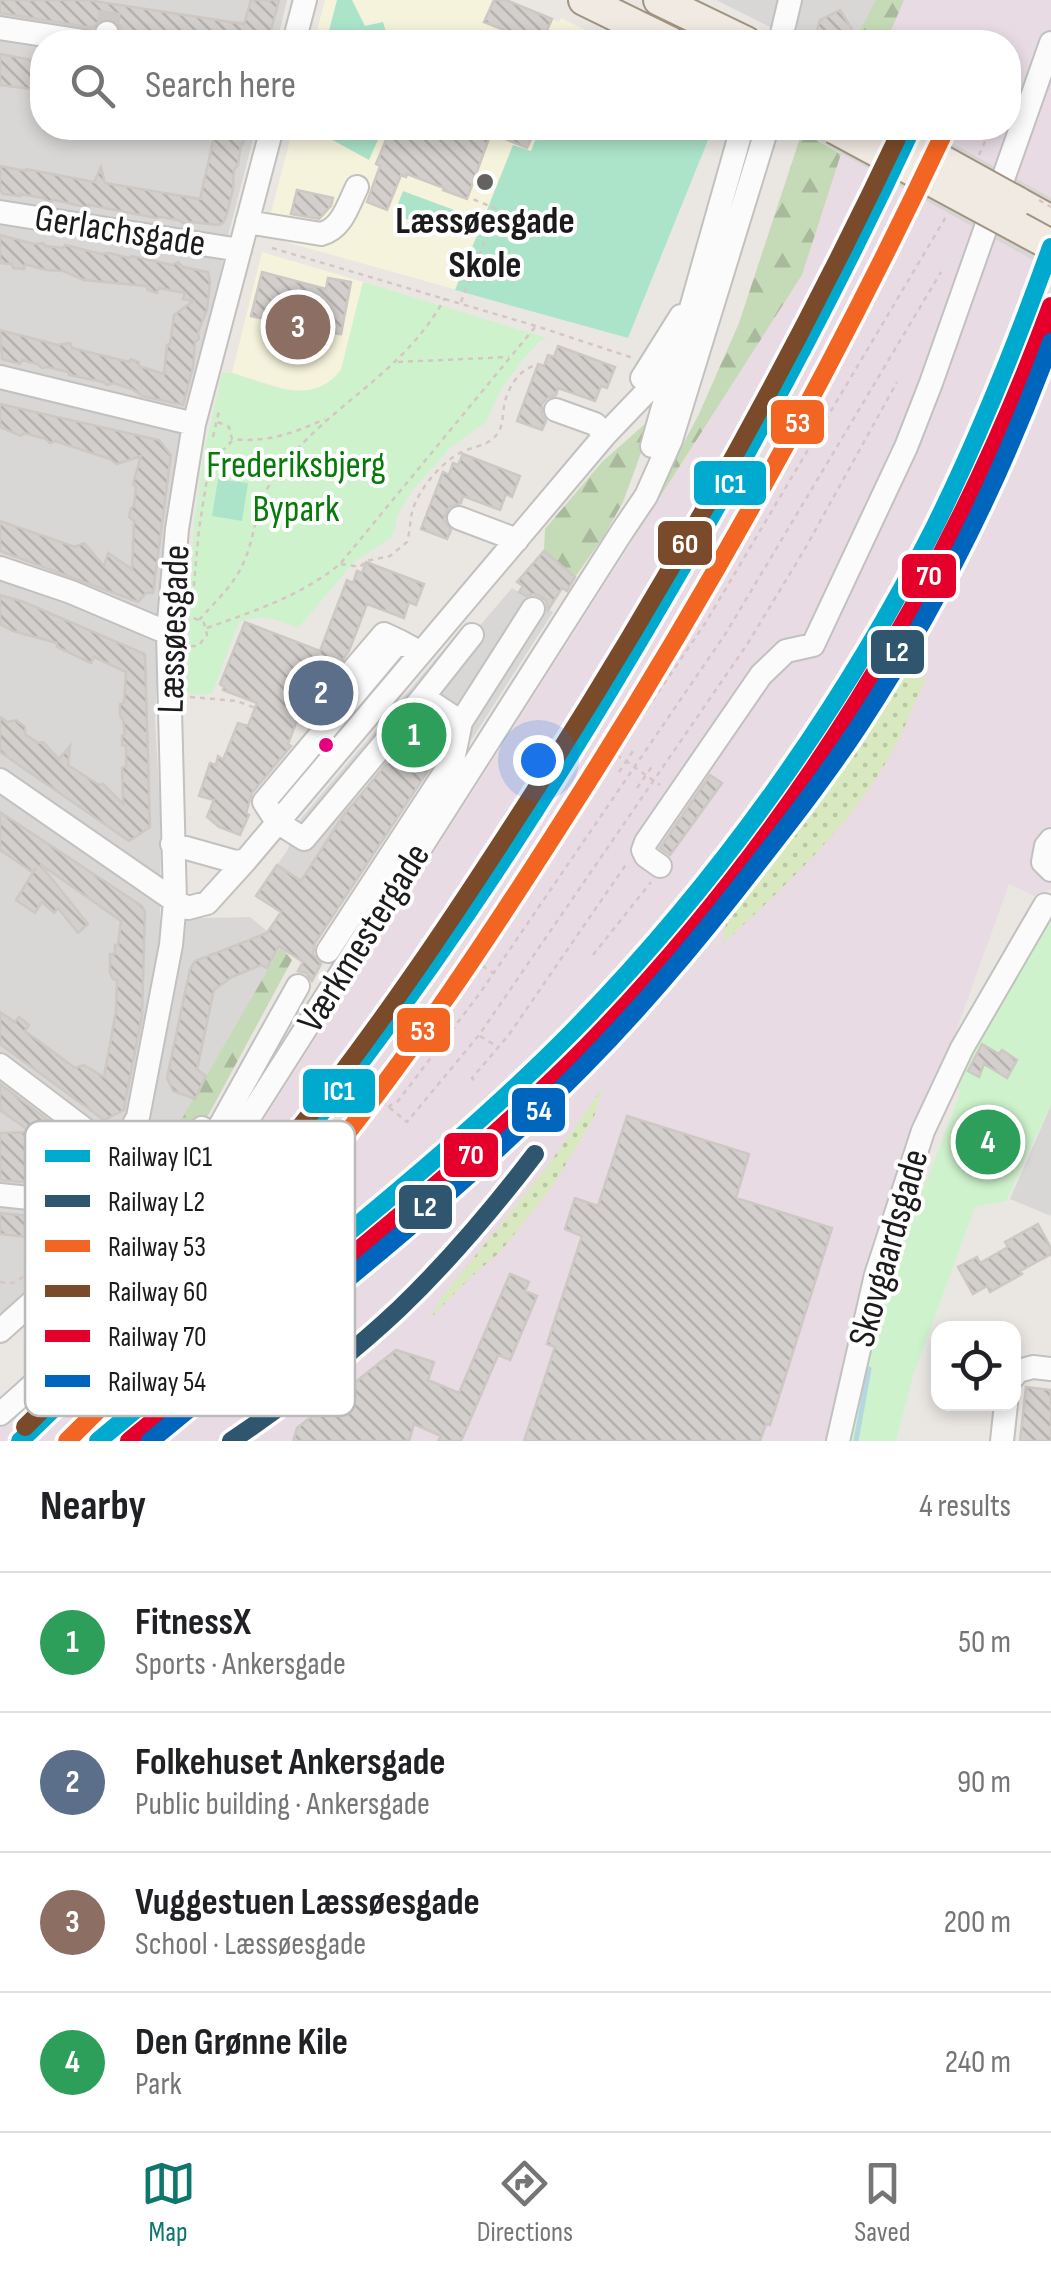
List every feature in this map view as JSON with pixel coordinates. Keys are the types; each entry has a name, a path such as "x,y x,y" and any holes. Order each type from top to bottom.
{"main road":[{"path":"584,0 645,30"},
{"path":"659,0 721,30"},
{"path":"856,140 1051,245"},
{"path":"905,140 1051,221"}],"street":[{"path":"297,30 305,0"},
{"path":"783,30 790,0"},
{"path":"0,28 30,31"},
{"path":"1021,128 1051,43"},
{"name":"Læssøesgade","path":"136,1121 171,946 175,901 168,633 180,511 194,424 269,140"},
{"name":"Værkmestergade","path":"622,530 656,434 739,140"},
{"name":"Værkmestergade","path":"248,1121 646,496 660,467 774,140"},
{"path":"660,866 646,856 646,842 761,674 786,651 813,644 906,447 1017,140"},
{"name":"Gerlachsgade","path":"0,212 243,237 322,234 338,226 356,188"},
{"path":"606,435 696,292"},
{"path":"0,780 175,901 188,908 207,903 709,318"},
{"path":"0,376 194,424"},
{"path":"556,410 595,424 606,435"},
{"path":"460,518 517,540"},
{"path":"0,568 168,633"},
{"path":"328,951 453,760 462,722 533,609"},
{"path":"450,618 502,658"},
{"path":"350,675 384,634 421,653"},
{"path":"399,641 264,802 278,822 304,839 472,635"},
{"path":"423,697 462,722"},
{"path":"1051,840 1043,862 1051,870"},
{"path":"172,844 236,862 246,860"},
{"name":"Skovgaardsgade","path":"838,1441 876,1275 923,1131 962,1048 1045,905"},
{"path":"223,1121 298,986"},
{"path":"0,1066 74,1121"},
{"path":"0,1194 25,1197"},
{"path":"0,1332 25,1309"},
{"path":"1021,1370 1051,1369"},
{"name":"Værkmestergade","path":"0,1414 25,1392"},
{"path":"1002,1441 1005,1411"}],"path":[{"path":"976,163 986,140"},
{"path":"460,303 496,209 470,198"},
{"path":"585,800 686,653 952,206"},
{"path":"243,237 651,364"},
{"path":"388,1107 398,1101 444,1042 636,768 736,616 941,272"},
{"path":"199,620 236,578 261,503 285,463 328,418 398,362 433,320 445,298"},
{"path":"207,628 293,595 340,564 536,326"},
{"path":"398,362 510,357"},
{"path":"340,564 360,567 366,561 390,556 407,542 412,513 426,486 456,456 491,442 502,425 505,402 515,380 525,368 536,365"},
{"path":"374,1095 407,1122 479,1035 748,643 897,382"},
{"path":"232,439 274,439 328,418"},
{"path":"207,628 190,617 199,528 217,421 229,427 232,439"},
{"path":"211,450 223,450 232,439"},
{"path":"188,646 198,646 207,628"},
{"path":"681,638 676,646 686,653"},
{"path":"169,697 237,701 258,709"},
{"path":"619,772 635,748"},
{"path":"616,754 677,797"},
{"path":"637,788 653,765"},
{"path":"474,1080 630,859 646,842"},
{"path":"592,955 660,866"},
{"path":"474,960 493,974"},
{"path":"484,967 489,960"},
{"path":"479,1035 498,1047"},
{"path":"355,1128 384,1079 394,1085 417,1050"},
{"path":"400,1116 405,1110"},
{"path":"132,1441 163,1416"},
{"path":"142,1433 147,1439"}],"shaded area":[{"path":"0,0 287,0 280,30 30,30 30,140 253,140 192,407 178,447 160,618 155,719 161,827 160,919 250,917 289,949 185,1121 25,1121 25,1314 0,1336"},
{"path":"325,0 506,0 586,30 317,30"},
{"path":"716,0 897,0 885,30 776,30"},
{"path":"897,0 1051,0 1051,889 1034,896 1009,884 939,1079 832,1441 0,1441 0,1429 25,1406 25,1416 355,1416 355,1121 263,1121 802,275 845,140 1021,140 1021,30 885,30"},
{"name":"Læssøesgade Skole","path":"290,140 708,140 628,338 265,236"},
{"path":"262,252 363,282 341,370 316,390 291,391 232,373"},
{"path":"512,588 553,612 465,750 409,715 301,881 277,865 299,821 467,622 477,629"},
{"path":"1051,1105 1051,1216 1010,1199"}],"green space":[{"path":"337,0 352,0 365,26 383,22 385,30 329,30"},
{"path":"876,0 904,0 891,30 860,30"},
{"path":"332,140 378,140 369,160"},
{"path":"535,140 708,140 628,338 455,290 513,145 531,151"},
{"path":"799,140 816,140 841,154 802,275 630,544 699,414 739,323"},
{"path":"403,191 457,211 447,235 394,214"},
{"name":"Frederiksbjerg Bypark","path":"363,282 547,338 523,359 500,391 486,422 450,448 411,492 397,516 391,538 355,561 298,628 269,619 239,622 212,694 185,694 194,524 204,453 222,373 303,391 329,381 341,370"},
{"path":"655,415 623,502 575,577 544,551 545,529 602,462"},
{"path":"218,479 248,483 242,521 212,516"},
{"path":"922,646 923,686 895,747 875,779 830,838 723,944 726,923 846,767"},
{"path":"1051,897 1051,1104 1006,1201 975,1207 931,1321 896,1441 848,1441 895,1249 961,1091 948,1084"},
{"path":"281,947 292,960 209,1114 203,1121 181,1121"},
{"path":"603,1087 594,1117 554,1184 500,1252 427,1321 445,1293 544,1171"}],"pier":[{"path":"817,140 947,140 1051,198 1051,270"}],"building":[{"path":"0,0 87,0 244,24 251,0 279,0 271,30 121,30 110,18 100,20 93,28 0,13"},
{"path":"494,0 506,0 552,19 547,30 504,30 484,22"},
{"path":"840,10 852,29 817,30 820,20"},
{"path":"0,54 30,60 30,89 0,85"},
{"path":"213,140 244,140 234,170 227,214 218,225 185,224 89,205 3,194 0,166 94,182 101,167 105,183 200,199"},
{"path":"386,140 488,140 467,199 407,174 401,175 387,210 367,202 380,166 376,164"},
{"path":"508,140 531,140 527,148"},
{"path":"297,190 333,198 331,206 319,219 291,214"},
{"path":"0,235 46,246 65,245 172,265 178,262 183,267 208,272 207,310 195,342 183,405 142,396 113,383 107,385 22,360 20,364 2,359 0,330 58,345 70,343 72,348 129,362 131,359 139,362 139,366 164,374 174,315 193,301 183,299 185,293 159,288 157,293 146,286 84,280 63,271 25,264 24,269 13,268 12,264 0,263"},
{"path":"262,272 326,289 328,278 351,282 341,334 251,316"},
{"path":"558,346 615,367 607,388 601,386 595,401 558,388 556,395 542,404 546,421 542,430 517,421 538,364 544,366 548,355 554,357"},
{"path":"0,404 159,440 171,455 153,593 146,593 138,602 0,551 0,521 75,547 84,543 104,566 108,553 132,569 134,521 129,517 141,456 117,464 55,441 50,443 24,433 21,436 0,427"},
{"path":"463,454 520,476 512,497 506,494 500,510 463,496 461,503 449,507 444,519 451,530 447,539 421,529 443,472 449,475 453,463 458,465"},
{"path":"544,551 575,577 567,591 562,588 548,610 540,596 519,592 523,586 517,582"},
{"path":"366,562 424,584 416,605 409,602 404,618 367,604 349,651 335,671 337,683 330,699 320,711 302,707 288,744 291,746 252,793 246,813 249,815 240,835 219,827 207,817 214,800 199,796 210,763 216,765 218,756 223,760 238,723 248,726 257,703 223,690 220,684 245,622 320,651 347,580 353,583"},
{"path":"0,595 145,654 150,827 129,841 0,752 0,717 8,722 16,720 25,727 25,734 43,742 59,759 70,746 68,765 103,784 123,804 126,746 122,745 125,734 120,704 124,703 126,672 94,657 91,663 57,647 57,643 0,624"},
{"path":"421,722 443,736 439,754 315,943 313,954 321,964 312,981 306,973 298,971 303,962 279,946 267,968 261,965 232,977 214,990 197,1069 206,1076 195,1099 173,1091 167,1078 190,969 195,961 267,933 281,912 256,896 277,865 301,881 343,816"},
{"path":"710,775 722,783 670,855 660,848"},
{"path":"0,812 142,906 145,912 142,1016 124,1110 104,1120 0,1044 0,1012 15,1022 19,1017 29,1025 25,1031 75,1068 84,1065 104,1077 116,1011 117,980 110,973 110,954 115,954 118,945 121,921 40,864 88,924 78,933 58,908 54,913 42,902 35,913 16,900 36,868 32,872 0,850"},
{"path":"982,1044 1017,1060 1007,1078 984,1064 979,1077 968,1071"},
{"path":"0,1084 49,1121 25,1121 25,1128 0,1110"},
{"path":"627,1116 749,1154 736,1198 832,1228 770,1425 766,1424 760,1441 524,1441 555,1347 547,1344 582,1236 565,1229 575,1198 598,1206"},
{"path":"25,1132 25,1182 0,1180 0,1133"},
{"path":"0,1213 25,1216 25,1237 0,1234"},
{"path":"1038,1224 1051,1254 990,1292 987,1286 973,1294 958,1267 977,1257 980,1263 1008,1247 1005,1242"},
{"path":"510,1274 529,1282 525,1291 537,1296 510,1360 498,1355 461,1441 438,1441 441,1436 414,1424 409,1441 293,1441 297,1428 312,1416 355,1416 355,1382 396,1350 434,1362 428,1380 459,1393"},
{"path":"1026,1387 1051,1390 1051,1441 1020,1441"}],"waterway":[{"path":"856,1441 869,1369"}],"tunnel":[{"path":"107,30 111,3"}],"rail line":[{"name":"60","path":"304,1121 446,926 585,711 729,466 896,140"},
{"name":"IC1","path":"315,1121 468,913 605,697 786,379 906,140"},
{"name":"53","path":"355,1122 478,951 668,651 811,398 941,140"},
{"name":"IC1","path":"355,1226 511,1092 571,1033 675,918 772,794 858,664 934,528 982,424 1051,247"},
{"name":"70","path":"355,1253 472,1154 588,1045 663,964 798,791 914,605 1010,408 1051,306"},
{"name":"L2","path":"355,1265 506,1137 592,1052 709,921 763,852 863,707 951,556 1004,440 1051,320"},
{"name":"54","path":"355,1273 480,1165 604,1046 697,939 829,770 888,681 966,540 1051,342"},
{"name":"L2","path":"355,1348 435,1272 535,1154"},
{"name":"60","path":"25,1427 36,1416"},
{"name":"IC1","path":"20,1441 46,1416"},
{"name":"53","path":"67,1441 92,1416"},
{"name":"IC1","path":"98,1441 128,1416"},
{"name":"70","path":"129,1441 159,1416"},
{"name":"L2","path":"144,1441 174,1416"},
{"name":"54","path":"150,1441 180,1416"},
{"name":"L2","path":"231,1441 266,1416"}],"place":[{"name":"Læssøesgade Skole","path":"485,182"},
{"name":"Vuggestuen Læssøesgade","path":"298,327"},
{"name":"Folkehuset Ankersgade","path":"321,693"},
{"name":"FitnessX","path":"414,735"},
{"name":"Den Grønne Kile","path":"988,1142"}]}
